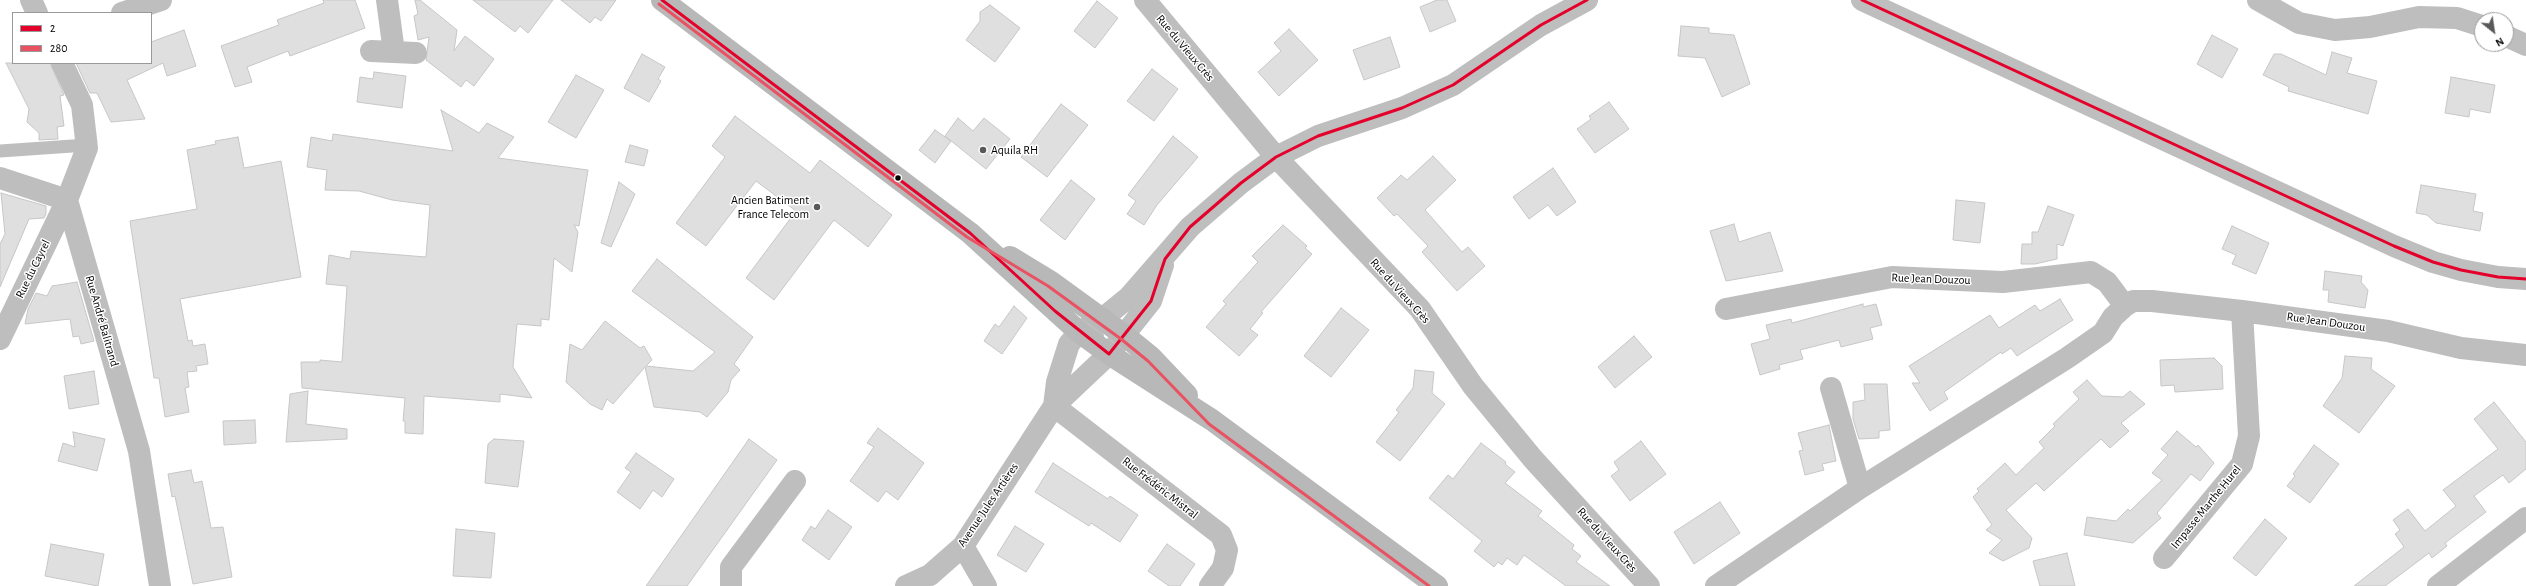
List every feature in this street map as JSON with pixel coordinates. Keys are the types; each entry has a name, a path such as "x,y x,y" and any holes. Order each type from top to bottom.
{"main road":[{"path":"662,0 970,233 1055,311 1091,325"},
{"path":"970,233 1051,282 1091,325 1116,345 1212,420 1437,586"},
{"path":"1116,345 1150,357 1212,420"}],"street":[{"path":"31,0 37,12"},
{"path":"125,12 161,0"},
{"path":"387,0 394,52"},
{"name":"Rue du Vieux Crès","path":"1145,0 1276,157 1420,309 1473,386 1533,459 1649,586"},
{"path":"1165,259 1190,227 1241,183 1276,157 1318,136 1402,108 1454,85 1541,25 1587,0"},
{"path":"1862,0 2394,246 2433,262 2461,270 2498,278 2526,279"},
{"path":"2258,0 2299,23 2335,30 2370,27 2420,18 2457,18 2474,23"},
{"path":"2514,40 2526,45"},
{"path":"371,51 416,53"},
{"path":"0,178 67,200 87,145 82,105 62,64"},
{"name":"Rue du Cayrel","path":"0,338 67,200"},
{"name":"Rue André Balitrand","path":"67,200 139,451 160,586"},
{"name":"Avenue Jules Artières","path":"1054,406 1057,382 1069,344 1091,325 1129,297 1165,259"},
{"name":"Avenue Jules Artières","path":"906,586 929,580 963,546 1054,406 1116,345 1151,301 1165,259"},
{"name":"Rue Jean Douzou","path":"1726,310 1892,277 2003,282 2092,272 2107,282 2124,306 2134,302 2152,301 2242,311 2388,331 2461,348 2526,355"},
{"path":"1716,586 1860,488 2067,358 2103,333 2113,317 2124,306"},
{"name":"Impasse Marthe Hurel","path":"2164,558 2242,464 2249,436 2242,311"},
{"path":"2461,348 2526,365"},
{"path":"1831,388 1860,488"},
{"name":"Rue Frédéric Mistral","path":"1054,406 1220,535 1227,550 1223,568 1210,586"},
{"path":"731,586 731,566 795,481"},
{"path":"2438,586 2526,518"},
{"path":"963,546 986,586"}],"lane":[{"path":"0,151 87,145"}],"building":[{"path":"323,0 355,0 365,28 290,56 288,51 247,67 252,82 235,87 221,46 279,25 277,20 324,3"},
{"path":"415,0 420,0 457,30 454,51 465,36 494,59 474,86 466,80 461,87 426,60 429,37 418,40 414,16 418,14"},
{"path":"473,0 553,0 528,33 520,26 515,32"},
{"path":"561,0 616,0 601,21 595,17 590,23"},
{"path":"1437,0 1447,0 1456,21 1430,32 1420,7"},
{"path":"1097,1 1118,18 1095,48 1074,31"},
{"path":"990,5 1020,28 995,62 966,40 980,21 980,12"},
{"path":"1681,26 1709,28 1709,33 1734,35 1750,84 1722,97 1705,58 1678,56"},
{"path":"1289,29 1318,60 1279,96 1258,72 1281,51 1274,43"},
{"path":"184,30 196,66 167,76 163,63 127,80 145,119 111,122 97,93 90,93 76,64 152,64 152,42"},
{"path":"2212,35 2238,49 2222,78 2197,64"},
{"path":"1390,37 1400,67 1364,80 1353,50"},
{"path":"2332,52 2352,58 2347,73 2377,81 2368,114 2288,91 2289,87 2263,75 2274,54 2281,54 2326,75"},
{"path":"642,54 665,67 658,79 661,81 649,102 624,88"},
{"path":"6,63 50,64 64,95 60,96 64,126 57,127 58,139 39,140 39,133 27,122 29,109"},
{"path":"1152,69 1178,89 1154,121 1127,101"},
{"path":"374,72 406,76 402,108 357,102 360,77 373,79"},
{"path":"576,75 604,90 576,138 548,122"},
{"path":"2451,77 2495,85 2490,113 2470,109 2469,117 2445,113"},
{"path":"1609,102 1629,129 1595,153 1577,129 1591,119 1589,116"},
{"path":"1061,104 1088,125 1047,177 1021,157"},
{"path":"441,110 479,133 487,123 514,137 498,158 588,170 579,226 574,225 578,232 572,272 554,258 549,320 541,319 541,326 517,324 513,367 532,398 500,394 500,402 424,396 423,434 405,433 405,421 403,421 405,398 302,388 301,362 320,362 320,360 342,362 347,286 326,284 329,255 350,259 351,251 426,257 430,205 392,200 359,191 325,190 327,170 307,167 311,137 332,141 333,134 453,151"},
{"name":"Ancien Batiment France Telecom","path":"735,116 810,173 820,160 892,215 868,247 834,220 774,300 746,278 796,211 756,181 706,246 676,223 725,157 712,146"},
{"path":"958,118 973,131 984,118 1010,139 986,169 945,136"},
{"path":"935,130 951,141 935,163 919,150"},
{"path":"1173,136 1198,157 1157,205 1144,225 1127,214 1136,201 1128,195"},
{"path":"238,137 244,168 281,161 301,277 180,299 188,341 192,340 193,346 205,344 208,364 196,366 197,371 187,372 189,387 185,388 189,412 165,417 159,378 154,378 130,221 197,209 187,150 216,144 215,141"},
{"path":"630,145 648,150 644,166 625,162"},
{"path":"1433,156 1456,180 1425,210 1462,252 1468,247 1485,266 1457,291 1422,252 1428,246 1397,214 1394,216 1377,198 1401,175 1407,180"},
{"path":"1553,168 1576,202 1557,216 1548,205 1529,219 1513,197"},
{"path":"1071,180 1095,199 1065,240 1040,220"},
{"path":"619,182 635,194 611,247 601,243"},
{"path":"2421,185 2476,194 2473,211 2483,213 2480,231 2436,223 2427,215 2416,213"},
{"path":"1,193 46,206 46,214 44,218 29,219 0,287 0,244 5,234"},
{"path":"1956,200 1985,203 1980,243 1953,240"},
{"path":"2048,206 2074,215 2063,246 2057,244 2057,259 2035,264 2021,264 2022,244 2032,244 2032,232 2038,232"},
{"path":"1734,224 1739,242 1770,232 1783,271 1726,281 1710,231"},
{"path":"1283,225 1307,246 1305,248 1312,254 1261,312 1263,313 1250,329 1258,335 1239,356 1206,327 1226,304 1223,301 1258,262 1252,256"},
{"path":"2232,226 2269,243 2256,274 2232,264 2236,255 2222,249"},
{"path":"657,259 753,337 734,364 740,370 731,380 728,392 707,417 700,412 654,407 645,367 613,404 607,399 602,410 590,404 566,382 570,344 582,350 605,321 640,348 644,346 652,360 646,366 693,371 715,352 632,291"},
{"path":"2325,271 2362,276 2361,282 2368,290 2365,308 2328,302 2329,290 2323,290"},
{"path":"77,282 94,341 81,344 79,336 73,337 70,319 25,324 28,309 36,293 47,296 52,286"},
{"path":"2060,299 2073,320 2017,356 2011,348 2002,354 2001,352 1944,392 1948,399 1930,411 1912,383 1920,383 1909,366 1990,315 1999,328 2035,305 2040,311"},
{"path":"1863,304 1863,307 1876,304 1882,325 1870,328 1873,339 1841,347 1839,340 1800,350 1803,359 1779,365 1780,369 1760,375 1751,344 1770,339 1766,325 1791,319 1792,323"},
{"path":"1014,306 1027,318 1002,354 984,341 995,324 999,327"},
{"path":"1341,308 1369,330 1331,377 1304,356"},
{"path":"1634,336 1652,357 1615,388 1598,367"},
{"path":"2345,356 2372,358 2371,369 2395,386 2359,433 2323,406 2342,378"},
{"path":"2214,358 2222,366 2223,389 2175,392 2174,385 2161,386 2160,360"},
{"path":"1415,370 1434,372 1432,393 1445,404 1400,461 1376,442 1399,412 1396,410 1413,388"},
{"path":"94,371 99,404 69,409 64,376"},
{"path":"2087,380 2102,396 2123,397 2130,391 2145,404 2121,423 2129,431 2110,448 2101,439 2044,491 2036,483 2006,510 2032,538 2029,548 2003,561 1989,553 2002,540 1986,530 1992,525 1973,497 1979,491 1977,489 2005,463 2016,475 2044,448 2039,442 2055,426 2053,424 2079,399 2073,392"},
{"path":"1864,384 1887,384 1890,430 1879,431 1879,438 1859,439 1853,419 1853,402 1865,400"},
{"path":"308,391 306,424 347,429 347,439 286,442 290,394"},
{"path":"2494,402 2526,442 2526,469 2509,483 2503,475 2474,496 2486,512 2445,543 2447,546 2432,558 2429,553 2385,586 2354,586 2404,547 2395,534 2400,530 2393,520 2408,509 2425,531 2456,506 2443,490 2498,449 2474,419"},
{"path":"255,420 256,443 224,445 223,421"},
{"path":"1829,425 1836,461 1822,464 1824,470 1805,475 1799,451 1803,450 1798,433"},
{"path":"878,428 924,463 898,500 886,491 878,502 850,481 874,447 867,443"},
{"path":"2177,431 2196,447 2198,445 2214,463 2200,481 2191,474 2157,513 2161,518 2133,543 2084,535 2087,517 2116,521 2128,509 2130,511 2162,480 2152,473 2168,455 2161,449"},
{"path":"73,432 105,439 97,471 58,461 63,443 75,447"},
{"path":"494,439 524,441 518,487 485,483 488,444"},
{"path":"749,439 777,460 687,586 646,586"},
{"path":"1641,441 1666,474 1630,501 1611,476 1619,470 1614,462"},
{"path":"1481,443 1506,462 1505,464 1515,472 1505,483 1542,511 1538,516 1574,545 1572,549 1581,556 1576,562 1610,586 1566,586 1524,555 1517,565 1507,558 1502,565 1498,562 1494,567 1474,551 1482,541 1429,498 1448,475 1453,479"},
{"path":"2314,445 2339,464 2310,503 2287,486 2295,476 2293,474"},
{"path":"636,453 674,479 662,497 653,490 640,509 617,492 631,472 625,468"},
{"path":"1053,463 1108,499 1110,496 1138,515 1120,542 1091,523 1089,526 1035,492"},
{"path":"191,470 194,483 202,481 211,528 223,527 232,577 193,584 175,496 172,497 168,474"},
{"path":"1720,502 1740,533 1694,564 1674,532"},
{"path":"828,510 852,527 829,560 802,540 811,526 815,529"},
{"path":"2265,519 2287,538 2256,576 2233,558"},
{"path":"1015,526 1044,544 1026,572 997,555"},
{"path":"456,529 495,533 491,578 453,576"},
{"path":"51,544 104,554 98,586 45,576"},
{"path":"1167,544 1195,564 1180,586 1169,586 1148,571"},
{"path":"2067,553 2075,586 2040,586 2033,561"}],"transit line":[{"name":"2","path":"662,0 970,233 1055,311 1109,354 1151,301 1165,259 1190,227 1241,183 1276,157 1318,136 1402,108 1453,85 1541,25 1587,0"},
{"name":"2","path":"1862,0 2394,246 2433,262 2461,270 2498,277 2526,279"},
{"name":"280","path":"659,4 967,237 1048,286 1121,339 1148,361 1209,424 1429,586"}],"place":[{"name":"Aquila RH","path":"983,150"},
{"name":"Ancien Batiment France Telecom","path":"817,207"}]}
